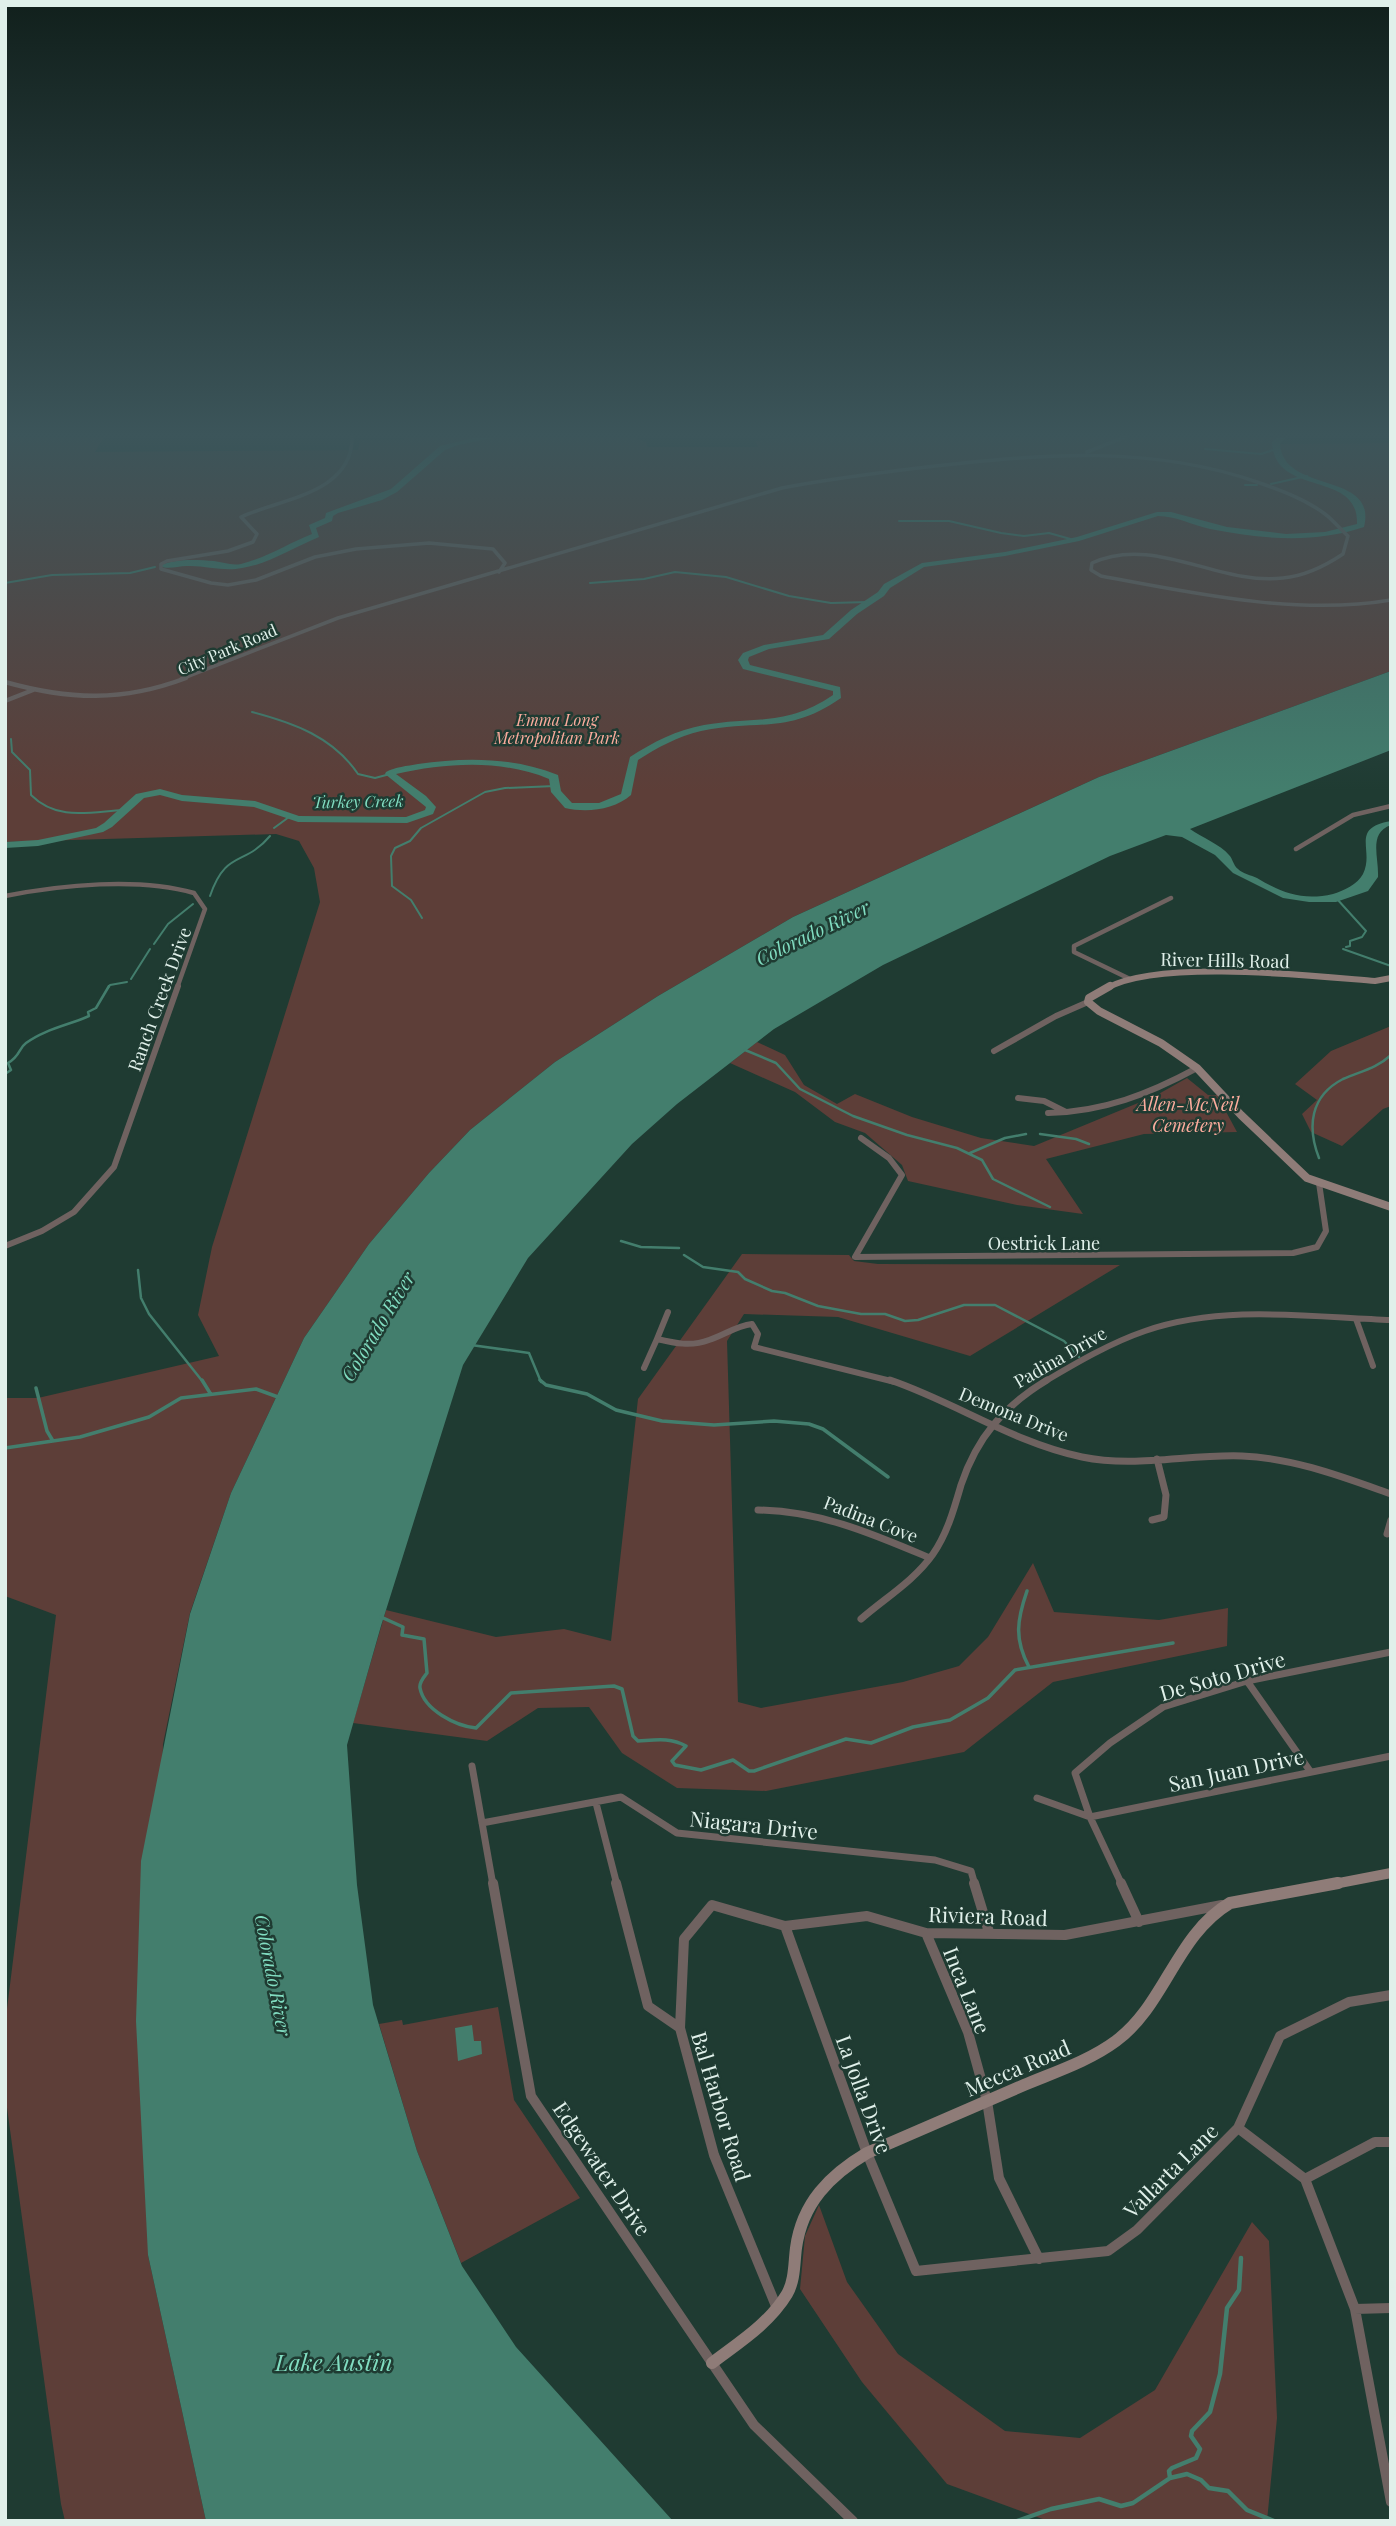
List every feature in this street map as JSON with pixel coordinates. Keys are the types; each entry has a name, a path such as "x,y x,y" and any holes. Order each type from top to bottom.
{"street":[{"path":"204,555 167,561 161,564 161,569 211,585 232,586 254,582 316,557 332,555"},
{"path":"500,555 505,563 519,566"},
{"name":"City Park Road","path":"5,682 33,690 94,697 154,690 324,622 557,555"},
{"name":"City Park Road","path":"1122,555 1101,558 1094,561 1090,567 1097,574 1111,579 1222,600 1362,605 1391,600"},
{"name":"City Park Road","path":"1134,555 1188,563 1247,578 1287,578 1318,568 1341,555"},
{"path":"499,572 505,563"},
{"path":"5,701 33,690"},
{"path":"1296,849 1353,815 1391,806"},
{"name":"Ranch Creek Drive","path":"5,895 51,887 174,887 194,893 205,909 114,1167 74,1212 42,1231 5,1246"},
{"path":"1129,979 1074,952 1074,946 1171,898"},
{"name":"River Hills Road","path":"994,1051 1056,1016 1088,1002 1089,998 1099,991 1129,979 1178,974 1376,981 1391,978"},
{"path":"1088,1002 1106,1015 1161,1043 1197,1068 1298,1171 1319,1183 1391,1207"},
{"path":"1048,1113 1082,1113 1122,1102 1158,1090 1197,1068"},
{"path":"1018,1098 1034,1097 1052,1103 1068,1113"},
{"name":"Oestrick Lane","path":"861,1138 889,1158 902,1175 855,1257 1248,1256 1293,1253 1317,1247 1326,1231 1319,1183"},
{"path":"644,1368 668,1312"},
{"name":"Padina Drive","path":"861,1619 910,1580 930,1558 941,1541 979,1443 993,1423 1039,1384 1124,1339 1158,1327 1192,1320 1230,1316 1391,1320"},
{"path":"1356,1319 1373,1366"},
{"name":"Demona Drive","path":"657,1339 683,1345 702,1343 738,1325 752,1324 758,1334 754,1347 905,1385 1066,1453 1104,1460 1225,1456 1274,1459 1322,1470 1391,1494"},
{"path":"1152,1520 1164,1517 1168,1498 1157,1459"},
{"name":"Padina Cove","path":"758,1510 787,1510 821,1515 930,1558"},
{"path":"1387,1534 1391,1520"},
{"name":"De Soto Drive","path":"1139,1922 1090,1817 1075,1773 1110,1743 1163,1707 1247,1681 1391,1652"},
{"path":"1247,1681 1310,1771"},
{"name":"San Juan Drive","path":"1090,1817 1391,1756"},
{"name":"Edgewater Drive","path":"472,1766 531,2096 754,2426 853,2521"},
{"name":"Niagara Drive","path":"482,1823 621,1797 677,1833 936,1860 971,1871 989,1932"},
{"path":"1037,1798 1090,1817"},
{"name":"Bal Harbor Road","path":"596,1802 648,2006 680,2028 714,2155 777,2308"},
{"name":"Mecca Road","path":"712,2363 777,2308 789,2292 803,2220 826,2180 840,2168 867,2153 1081,2061 1129,2031 1141,2018 1195,1932 1209,1916 1230,1903 1391,1873"},
{"name":"Riviera Road","path":"680,2028 684,1939 712,1905 785,1926 867,1916 926,1933 1065,1935 1230,1903"},
{"name":"La Jolla Drive","path":"785,1926 867,2153 916,2271"},
{"name":"Inca Lane","path":"926,1933 968,2032 987,2101 999,2178 1039,2259"},
{"name":"Vallarta Lane","path":"916,2271 1108,2251 1137,2230 1238,2128 1280,2036 1349,2002 1391,1995"},
{"path":"1238,2128 1305,2179 1355,2309 1391,2502"},
{"path":"1305,2179 1375,2142 1391,2142"},
{"path":"1355,2309 1391,2308"}],"green space":[{"name":"Emma Long Metropolitan Park","path":"5,555 1391,555 1391,671 1099,777 793,917 658,996 555,1062 470,1130 429,1173 369,1244 304,1338 231,1493 190,1613 163,1744 148,2255 206,2521 65,2521 61,2504 5,2093 5,2025 56,1615 5,1596 5,1398 38,1398 219,1356 198,1315 212,1247 320,902 314,868 299,841 276,834 5,842"},
{"path":"1391,1026 1391,1106 1383,1109 1342,1146 1311,1132 1302,1114 1317,1100 1295,1084 1331,1051"},
{"name":"Allen-McNeil Cemetery","path":"757,1042 785,1055 804,1085 837,1104 855,1094 912,1117 981,1138 1034,1146 1155,1096 1187,1078 1208,1095 1217,1095 1237,1132 1144,1134 1046,1159 1083,1214 1017,1205 908,1181 902,1165 865,1133 835,1122 795,1092 730,1063"},
{"path":"742,1254 849,1255 854,1261 878,1264 1120,1265 970,1356 838,1317 744,1314 727,1341 738,1702 761,1708 903,1682 959,1666 988,1637 1033,1563 1054,1612 1159,1620 1228,1608 1227,1646 1053,1682 964,1752 766,1791 677,1788 622,1753 589,1707 538,1708 487,1741 353,1723 386,1610 496,1637 564,1629 611,1641 638,1399"},
{"path":"498,2007 514,2100 580,2198 461,2263 417,2151 379,2024 402,2020 403,2025"},
{"path":"819,2205 847,2282 898,2354 1005,2431 1080,2438 1155,2390 1252,2222 1269,2241 1277,2418 1267,2521 1048,2521 947,2484 862,2382 800,2289 805,2236"}],"water":[{"name":"Lake Austin","path":"1391,671 1391,750 1190,829 1225,851 1242,872 1284,892 1312,897 1337,893 1358,881 1366,865 1367,835 1378,824 1391,821 1391,825 1379,834 1377,840 1378,877 1368,891 1336,902 1283,898 1233,873 1215,855 1182,837 1166,835 1110,856 883,965 774,1029 677,1104 632,1144 528,1258 463,1365 381,1626 347,1745 357,1885 373,2005 417,2151 462,2266 516,2347 673,2521 206,2521 148,2255 136,2021 141,1861 190,1614 231,1493 304,1338 369,1244 429,1173 470,1130 555,1062 658,996 793,917 1099,777"},
{"path":"472,2025 474,2041 481,2041 482,2054 458,2061 455,2028"}],"waterway":[{"path":"164,566 187,563 242,566 271,555"},
{"name":"Turkey Creek","path":"5,845 38,843 99,830 140,796 160,792 182,798 255,804 298,819 407,820 429,812 431,807 390,774 410,768 452,763 496,763 537,770 554,777 556,792 569,806 606,805 626,795 633,759 669,739 708,727 791,719 822,707 838,696 837,689 746,667 743,660 746,655 767,647 826,637 854,612 881,594 887,586 922,565 998,555"},
{"path":"5,583 52,575 130,573 155,567"},
{"path":"590,583 644,579 675,572 726,577 789,596 831,603 869,602"},
{"path":"252,712 283,721 325,741 337,750 358,774 375,778 390,774"},
{"path":"11,739 12,752 30,770 31,795 41,803 52,809 74,813 123,810"},
{"path":"422,918 411,900 392,886 391,856 395,848 410,841 421,828 485,792 505,788 555,786"},
{"path":"274,828 289,817"},
{"path":"210,896 222,871 261,846 270,836"},
{"path":"1337,899 1366,931 1362,937 1350,941 1350,946 1346,947"},
{"path":"154,944 168,924 193,904"},
{"path":"131,979 150,949"},
{"path":"1343,949 1391,966"},
{"path":"108,988 110,985 127,982"},
{"path":"5,1074 11,1070 8,1063 26,1043 89,1016 88,1012 96,1008 109,986"},
{"path":"745,1050 776,1063 800,1089 853,1116 907,1135 957,1148 982,1160 993,1179 1050,1207"},
{"path":"1319,1158 1313,1124 1314,1113 1324,1094 1343,1079 1374,1067 1391,1055"},
{"path":"970,1153 1005,1138 1026,1134"},
{"path":"1040,1134 1076,1139 1089,1144"},
{"path":"621,1241 641,1247 679,1248"},
{"path":"684,1255 703,1267 738,1272 745,1279 772,1291 785,1293 818,1306 861,1314 885,1314 905,1321 918,1320 964,1305 995,1305 1064,1341 1079,1357"},
{"path":"138,1270 141,1298 149,1314 203,1382"},
{"path":"471,1345 529,1353 540,1380"},
{"path":"202,1380 210,1393"},
{"path":"540,1380 546,1385 587,1394 616,1410 662,1421 714,1425 774,1421 809,1424 823,1429 888,1477"},
{"path":"36,1388 47,1431 53,1441"},
{"path":"53,1441 80,1437 149,1417 181,1398 256,1389 278,1397"},
{"path":"5,1448 53,1441"},
{"path":"1027,1591 1021,1611 1019,1638 1029,1667"},
{"path":"381,1617 403,1627 402,1635 424,1639 427,1673 420,1688 428,1703 442,1716 476,1728 511,1693 614,1686 622,1689 633,1736 638,1741 662,1740 680,1743 686,1746 672,1761 675,1765 701,1770 733,1760 749,1771 754,1771 846,1739 871,1743 913,1727 950,1720 988,1698 1015,1670 1173,1643"},
{"path":"1170,2478 1169,2471 1172,2468 1196,2458 1200,2449 1191,2436 1192,2431 1210,2412 1220,2374 1227,2308 1239,2290 1241,2258"},
{"path":"1170,2478 1187,2474 1201,2480 1209,2488 1228,2491 1247,2510 1274,2521"},
{"path":"1017,2521 1051,2509 1099,2499 1121,2506 1133,2503 1170,2478"}],"water label":[{"name":"Colorado River","path":"812,932"},
{"name":"Colorado River","path":"377,1326"},
{"name":"Colorado River","path":"274,1975"}]}
